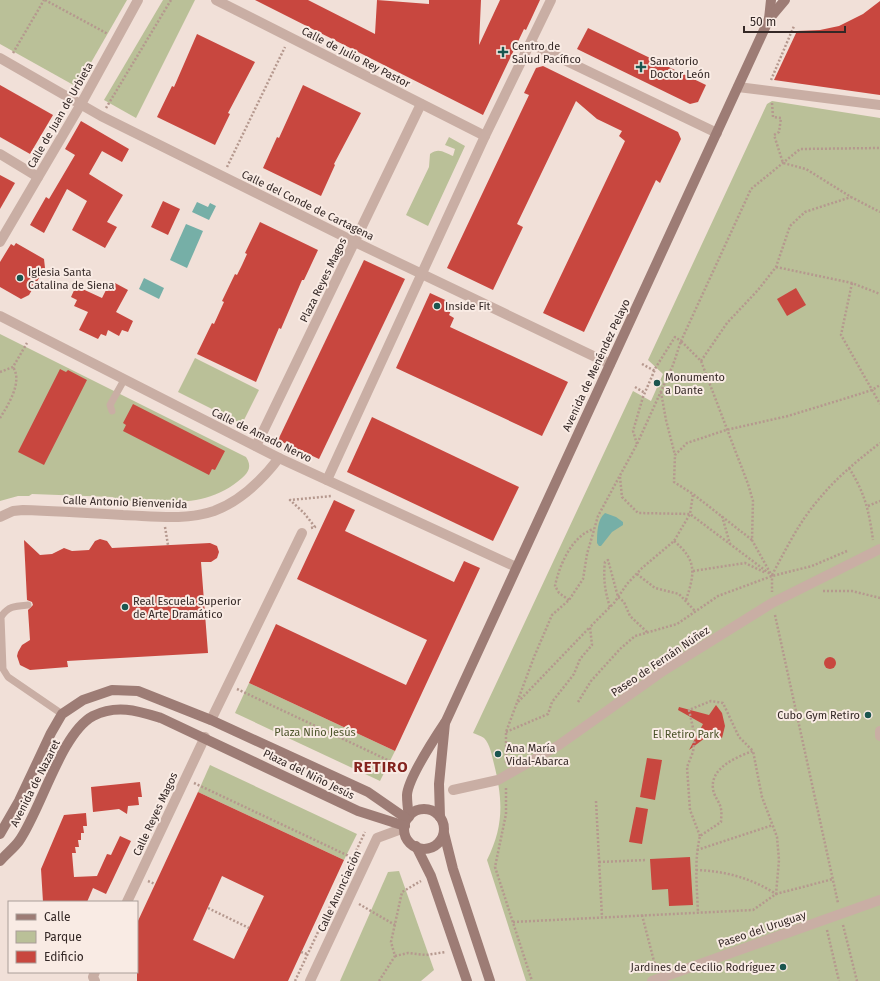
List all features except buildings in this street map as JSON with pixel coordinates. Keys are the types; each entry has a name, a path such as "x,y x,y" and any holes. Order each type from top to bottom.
{"main road":[{"name":"Avenida de Menéndez Pelayo","path":"769,19 771,0"},
{"name":"Avenida de Menéndez Pelayo","path":"406,823 407,794 429,746 446,721 769,19 785,0"},
{"name":"Avenida de Nazaret","path":"0,834 19,801 51,733 62,714 83,700 112,690 138,691 211,720"},
{"name":"Avenida de Nazaret","path":"0,861 19,841 34,814 66,745 83,724 92,717 105,712 134,710 161,718 205,737"},
{"name":"Plaza del Niño Jesús","path":"211,720 368,792 406,823"},
{"name":"Avenida de Menéndez Pelayo","path":"440,817 440,778 446,721"},
{"name":"Plaza del Niño Jesús","path":"205,737 358,811 406,823"},
{"path":"444,833 442,839 432,848 425,849 408,841 406,823 414,812 426,809 433,811 440,817 444,826 444,833 453,869 490,981"},
{"path":"416,846 431,876 467,981"}],"street":[{"name":"Calle de Juan de Urbieta","path":"0,242 81,104 138,0"},
{"name":"Calle de Julio Rey Pastor","path":"216,0 485,136"},
{"path":"327,480 485,136 552,0"},
{"path":"531,44 717,133"},
{"name":"Calle del Conde de Cartagena","path":"4,60 102,116 355,242 610,364"},
{"path":"738,87 880,105"},
{"name":"Plaza Reyes Magos","path":"256,446 421,104"},
{"path":"0,154 38,176"},
{"name":"Calle de Amado Nervo","path":"0,316 279,458 516,567"},
{"name":"Calle Antonio Bienvenida","path":"0,517 13,511 23,510 164,517 194,516 214,511 226,505 254,486 267,474 279,458"},
{"path":"211,720 302,533"},
{"name":"Paseo de Fernán Núñez","path":"453,790 498,780 559,745 663,671 772,603 880,549"},
{"path":"880,731 880,736"},
{"name":"Calle Reyes Magos","path":"127,901 205,737"},
{"name":"Calle Anunciación","path":"310,981 377,838 406,823"},
{"name":"Paseo del Uruguay","path":"655,980 880,900"}],"lane":[{"path":"112,412 110,405 124,380"},
{"path":"28,605 12,606 5,610 1,617 3,669 8,677 62,714"}],"path":[{"path":"4,60 45,0 95,27"},
{"path":"102,116 171,0"},
{"path":"783,163 774,135 779,132 781,118 773,117 772,91 775,84 771,80 794,26"},
{"path":"223,176 290,37"},
{"path":"532,981 494,867 506,814 506,732 534,657 552,615 569,600 583,579 598,516 637,444 673,365 680,341 751,189 800,149 880,148"},
{"path":"783,163 806,169 851,197 880,212"},
{"path":"701,361 727,323 758,290 776,267 790,226 805,212 851,197"},
{"path":"776,267 852,283 880,294"},
{"path":"852,283 841,334 880,404"},
{"path":"0,372 13,367 33,334"},
{"path":"637,444 633,431 645,393 655,371 675,337 701,361 726,430 748,484 753,501 752,540"},
{"path":"642,364 655,371"},
{"path":"0,418 14,391 16,372 13,367"},
{"path":"675,455 687,443 726,430 788,416 872,390 880,385"},
{"path":"635,387 645,393"},
{"path":"661,392 675,455 674,482 693,494 752,540 772,576"},
{"path":"857,981 772,603 772,576 793,535 819,499 848,468 880,442"},
{"path":"848,468 859,484 862,495 868,506 873,540 866,543"},
{"path":"620,477 622,498 638,513 690,514 772,576"},
{"path":"518,703 610,607 637,574 674,541 690,514 693,494"},
{"path":"302,533 314,527 304,513 290,500 332,496"},
{"path":"868,506 880,500"},
{"path":"722,516 730,544"},
{"path":"164,517 168,545"},
{"path":"569,600 559,593 555,586 558,574 575,542 586,531 594,529"},
{"path":"674,541 686,550 692,564 693,576 686,601"},
{"path":"578,702 591,682 620,649 635,636 647,632 663,630 677,624 718,596 772,576 812,566 853,549"},
{"path":"610,607 603,572 605,562 608,560 618,597 624,602 630,616 647,632"},
{"path":"693,571 745,562 772,576"},
{"path":"637,574 655,588 679,594 695,612"},
{"path":"821,591 852,591 880,598"},
{"path":"506,732 548,714 552,702 574,674 580,659 592,645 590,627"},
{"path":"229,685 394,763"},
{"path":"698,912 696,870 697,850 700,836 690,810 687,767 693,752 695,737 689,710 711,701 723,703 739,737 753,751 762,797 777,837 779,860 776,894"},
{"path":"700,836 721,822 721,809 713,789 713,781 716,776 724,765 731,760 753,751"},
{"path":"185,779 353,858"},
{"path":"596,801 602,917"},
{"path":"697,850 772,825"},
{"path":"295,981 365,832"},
{"path":"599,862 646,860"},
{"path":"696,870 731,874 750,880 776,894"},
{"path":"395,956 391,942 402,892 431,876"},
{"path":"513,922 753,910 776,894 833,879"},
{"path":"349,898 395,925"},
{"path":"208,908 249,928"},
{"path":"642,915 655,980"},
{"path":"825,920 839,981"},
{"path":"379,981 395,956 408,953 426,955 457,950"},
{"path":"302,952 307,954"}],"green space":[{"path":"0,0 127,0 77,87 0,44"},
{"path":"163,0 195,0 136,118 104,100"},
{"name":"El Retiro Park","path":"772,101 880,118 880,981 526,981 487,860 497,836 499,824 500,801 497,777 488,743 484,738 473,733 633,391 651,401 663,374 648,360 767,104"},
{"path":"449,137 465,146 428,226 406,215 429,167 430,154 439,151 453,156 455,149 445,145"},
{"path":"0,334 246,457 249,463 248,471 242,478 228,488 198,500 182,502 149,502 116,500 113,497 32,494 29,496 18,496 0,501"},
{"path":"195,358 259,390 242,424 178,392"},
{"name":"Plaza Niño Jesús","path":"249,683 395,751 380,781 235,713"},
{"path":"210,765 357,834 344,860 198,792"},
{"path":"399,871 434,970 421,981 340,981 388,872"}],"water":[{"path":"197,202 208,207 210,203 216,206 209,220 192,212"},
{"path":"186,224 203,231 187,268 170,260"},
{"path":"144,278 164,288 159,299 139,289"},
{"path":"605,513 616,517 623,522 623,525 612,532 601,546 599,546 597,543 598,527 600,519"}],"place":[{"name":"Centro de Salud Pacífico","path":"503,52"},
{"name":"Sanatorio Doctor León","path":"641,67"},
{"name":"Iglesia Santa Catalina de Siena","path":"20,278"},
{"name":"Inside Fit","path":"437,306"},
{"name":"Monumento a Dante","path":"657,383"},
{"name":"Real Escuela Superior de Arte Dramático","path":"125,607"},
{"name":"Cubo Gym Retiro","path":"868,715"},
{"name":"Ana María Vidal-Abarca","path":"498,754"},
{"name":"Jardines de Cecilio Rodríguez","path":"783,967"}],"district":[{"name":"RETIRO","path":"381,767"}]}
